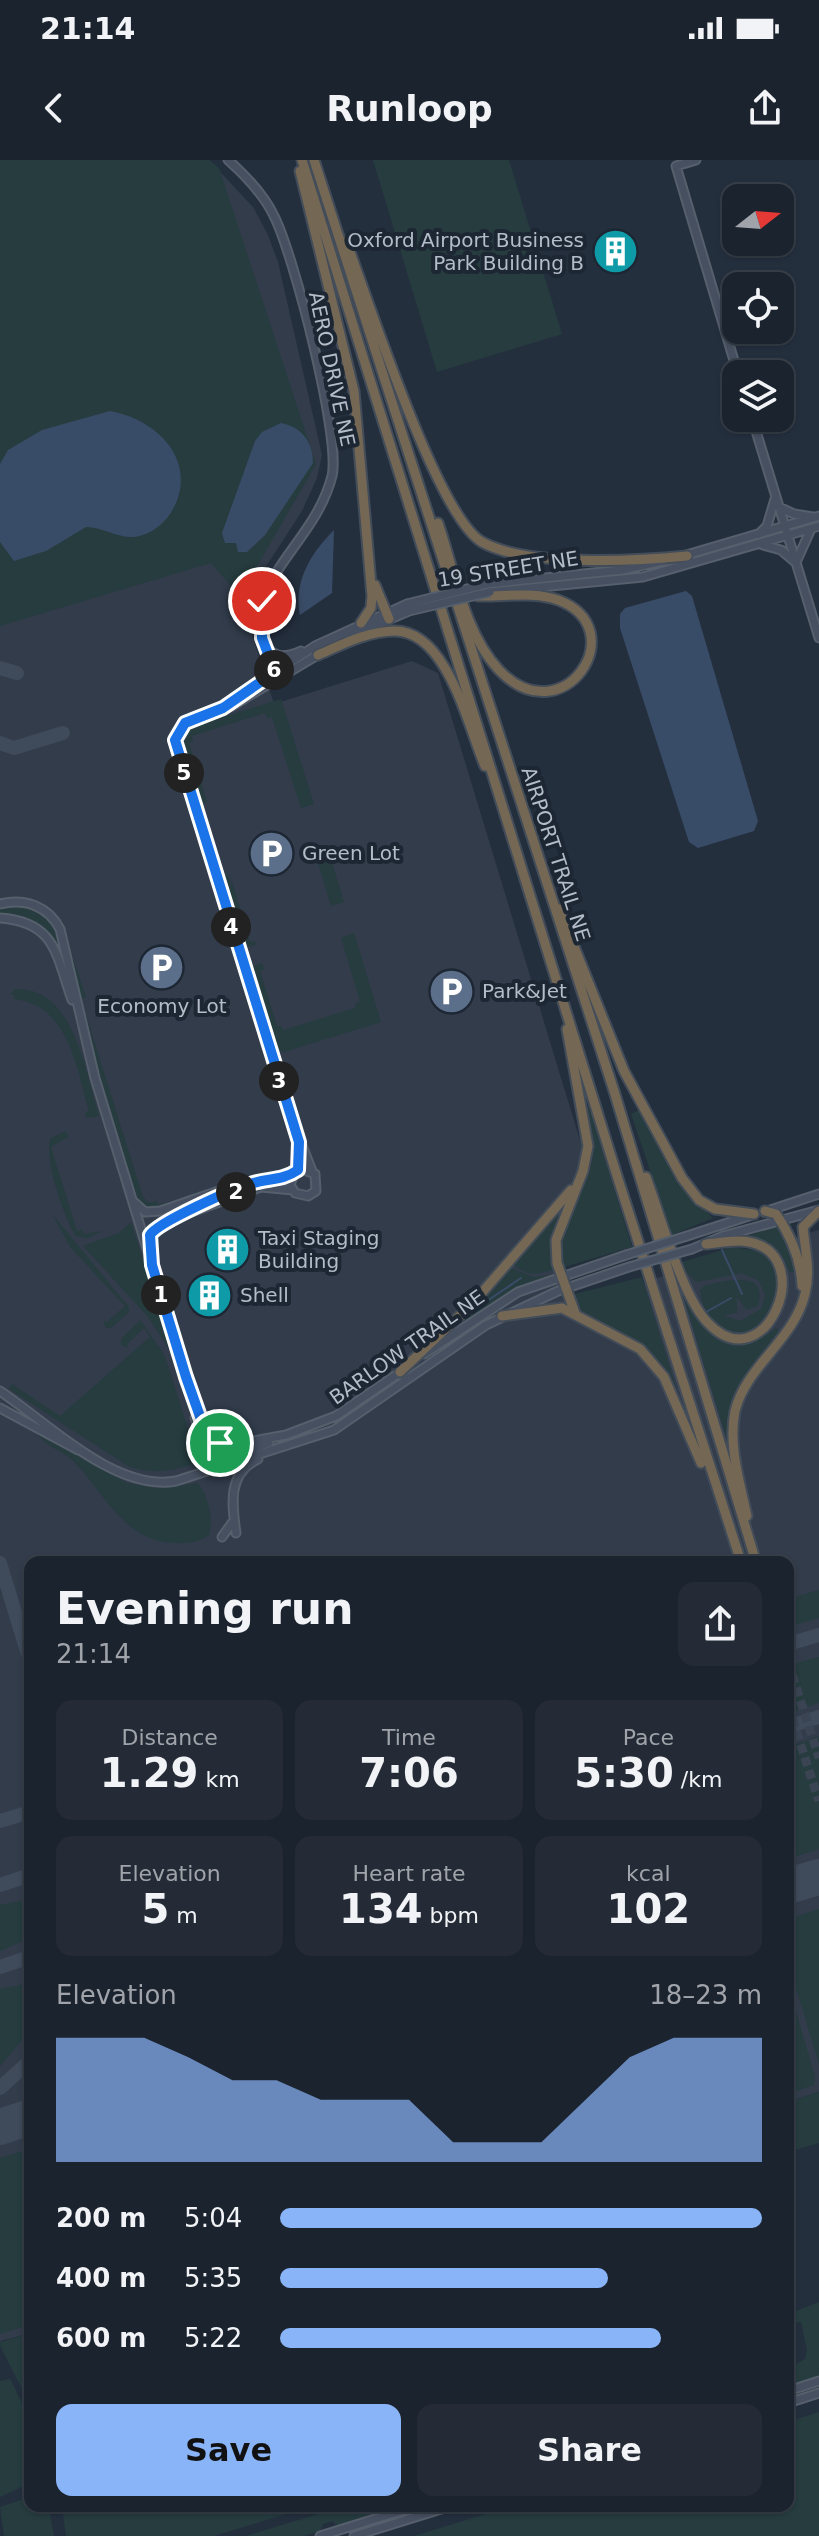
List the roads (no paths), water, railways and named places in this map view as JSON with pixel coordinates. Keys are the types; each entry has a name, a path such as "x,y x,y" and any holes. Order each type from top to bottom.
{"highway":[{"path":"300,160 354,391 372,602 361,623"},
{"name":"AIRPORT TRAIL NE","path":"300,160 713,1483 739,1556"},
{"path":"315,160 415,425 461,524 492,547 523,554 600,560 687,556"},
{"name":"AIRPORT TRAIL NE","path":"315,160 614,1091 754,1556"},
{"path":"409,453 431,504 473,626 492,661 510,679 537,691 558,689 581,675 591,653 591,636 572,607 540,596 489,591 466,596"},
{"path":"370,567 387,616"},
{"path":"316,651 385,632 409,632 423,640 437,655 451,682 507,817"},
{"path":"539,862 624,1071 682,1178 699,1200 715,1209 754,1214"},
{"path":"549,952 586,1122 587,1155 556,1240 561,1276 575,1313"},
{"path":"614,1091 688,1290 701,1315 716,1330 734,1336 756,1334 773,1325 783,1309 788,1290 784,1269 777,1258 750,1242 706,1244"},
{"path":"400,1372 473,1303 579,1181"},
{"path":"765,1211 776,1214 780,1220 799,1262 802,1283 798,1309"},
{"path":"755,1556 734,1447 735,1413 743,1389 785,1333 798,1309 808,1278 803,1227 819,1211"},
{"path":"502,1316 555,1308 575,1313 588,1324 631,1343 652,1359 670,1390 707,1477 713,1483"}],"street":[{"name":"AERO DRIVE NE","path":"228,160 246,176 274,215 292,261 334,450 332,475 321,501 264,591 260,611 264,645 277,675"},
{"path":"696,160 676,166 734,360"},
{"path":"756,432 819,638"},
{"path":"758,535 767,526 775,497"},
{"path":"779,507 794,514 817,517"},
{"name":"19 STREET NE","path":"316,651 408,608 687,556 817,517"},
{"path":"796,562 815,528"},
{"name":"19 STREET NE","path":"489,591 643,577 815,528"},
{"path":"760,544 781,550 796,562"},
{"name":"19 STREET NE","path":"408,608 466,596"},
{"name":"19 STREET NE","path":"299,1142 175,745 177,732 185,723 223,708 361,623 387,616"},
{"path":"264,645 274,655 284,657 316,651"},
{"path":"0,904 33,904 56,922 69,962 78,1017"},
{"path":"0,918 27,922 49,938 78,1017 186,1377 209,1468"},
{"path":"152,1265 150,1235 169,1220 261,1187 293,1190 303,1196 316,1191 317,1178 299,1142"},
{"path":"293,1190 290,1180 296,1171 299,1142"},
{"path":"131,1196 139,1208 152,1212 243,1186 282,1180 296,1171 312,1171"},
{"path":"193,1211 196,1206 243,1186"},
{"name":"BARLOW TRAIL NE","path":"186,1377 203,1425 220,1443 239,1445 286,1435 336,1416 488,1309 518,1292 819,1194"},
{"name":"BARLOW TRAIL NE","path":"209,1468 282,1448 347,1423 452,1347 502,1316 565,1289 780,1220 819,1211"},
{"path":"0,1391 95,1458"},
{"path":"0,1408 132,1478 150,1483 176,1481 286,1435"},
{"path":"222,1537 232,1525 233,1487 241,1472 253,1461 282,1448"},
{"path":"233,1508 236,1533"},
{"path":"794,2389 819,2381"},
{"path":"794,2401 819,2393"},
{"path":"323,2536 399,2512"},
{"path":"358,2535 432,2512"}],"water":[{"path":"110,411 127,415 156,431 175,456 180,470 180,486 170,514 157,528 140,536 126,537 86,527 46,551 14,561 0,542 0,464 8,450 42,430"},
{"path":"281,423 295,428 305,437 311,448 313,463 265,535 247,552 238,552 236,543 225,543 222,533 255,441 262,432"},
{"path":"334,530 332,593 300,615 299,591 306,569 318,548"},
{"path":"686,591 692,596 758,821 754,831 698,848 689,842 620,628 620,614 625,608"}],"waterway":[{"path":"722,1250 742,1294"},
{"path":"487,1301 521,1278"},
{"path":"706,1312 731,1298"}],"tunnel":[{"path":"794,1681 819,1758"},
{"path":"794,1724 819,1801"}],"place":[{"name":"Oxford Airport Business Park Building B","path":"615,251"},
{"name":"Green Lot","path":"271,853"},
{"name":"Economy Lot","path":"162,967"},
{"name":"Park&Jet","path":"451,991"},
{"name":"Taxi Staging Building","path":"227,1250"},
{"name":"Shell","path":"209,1295"}]}
